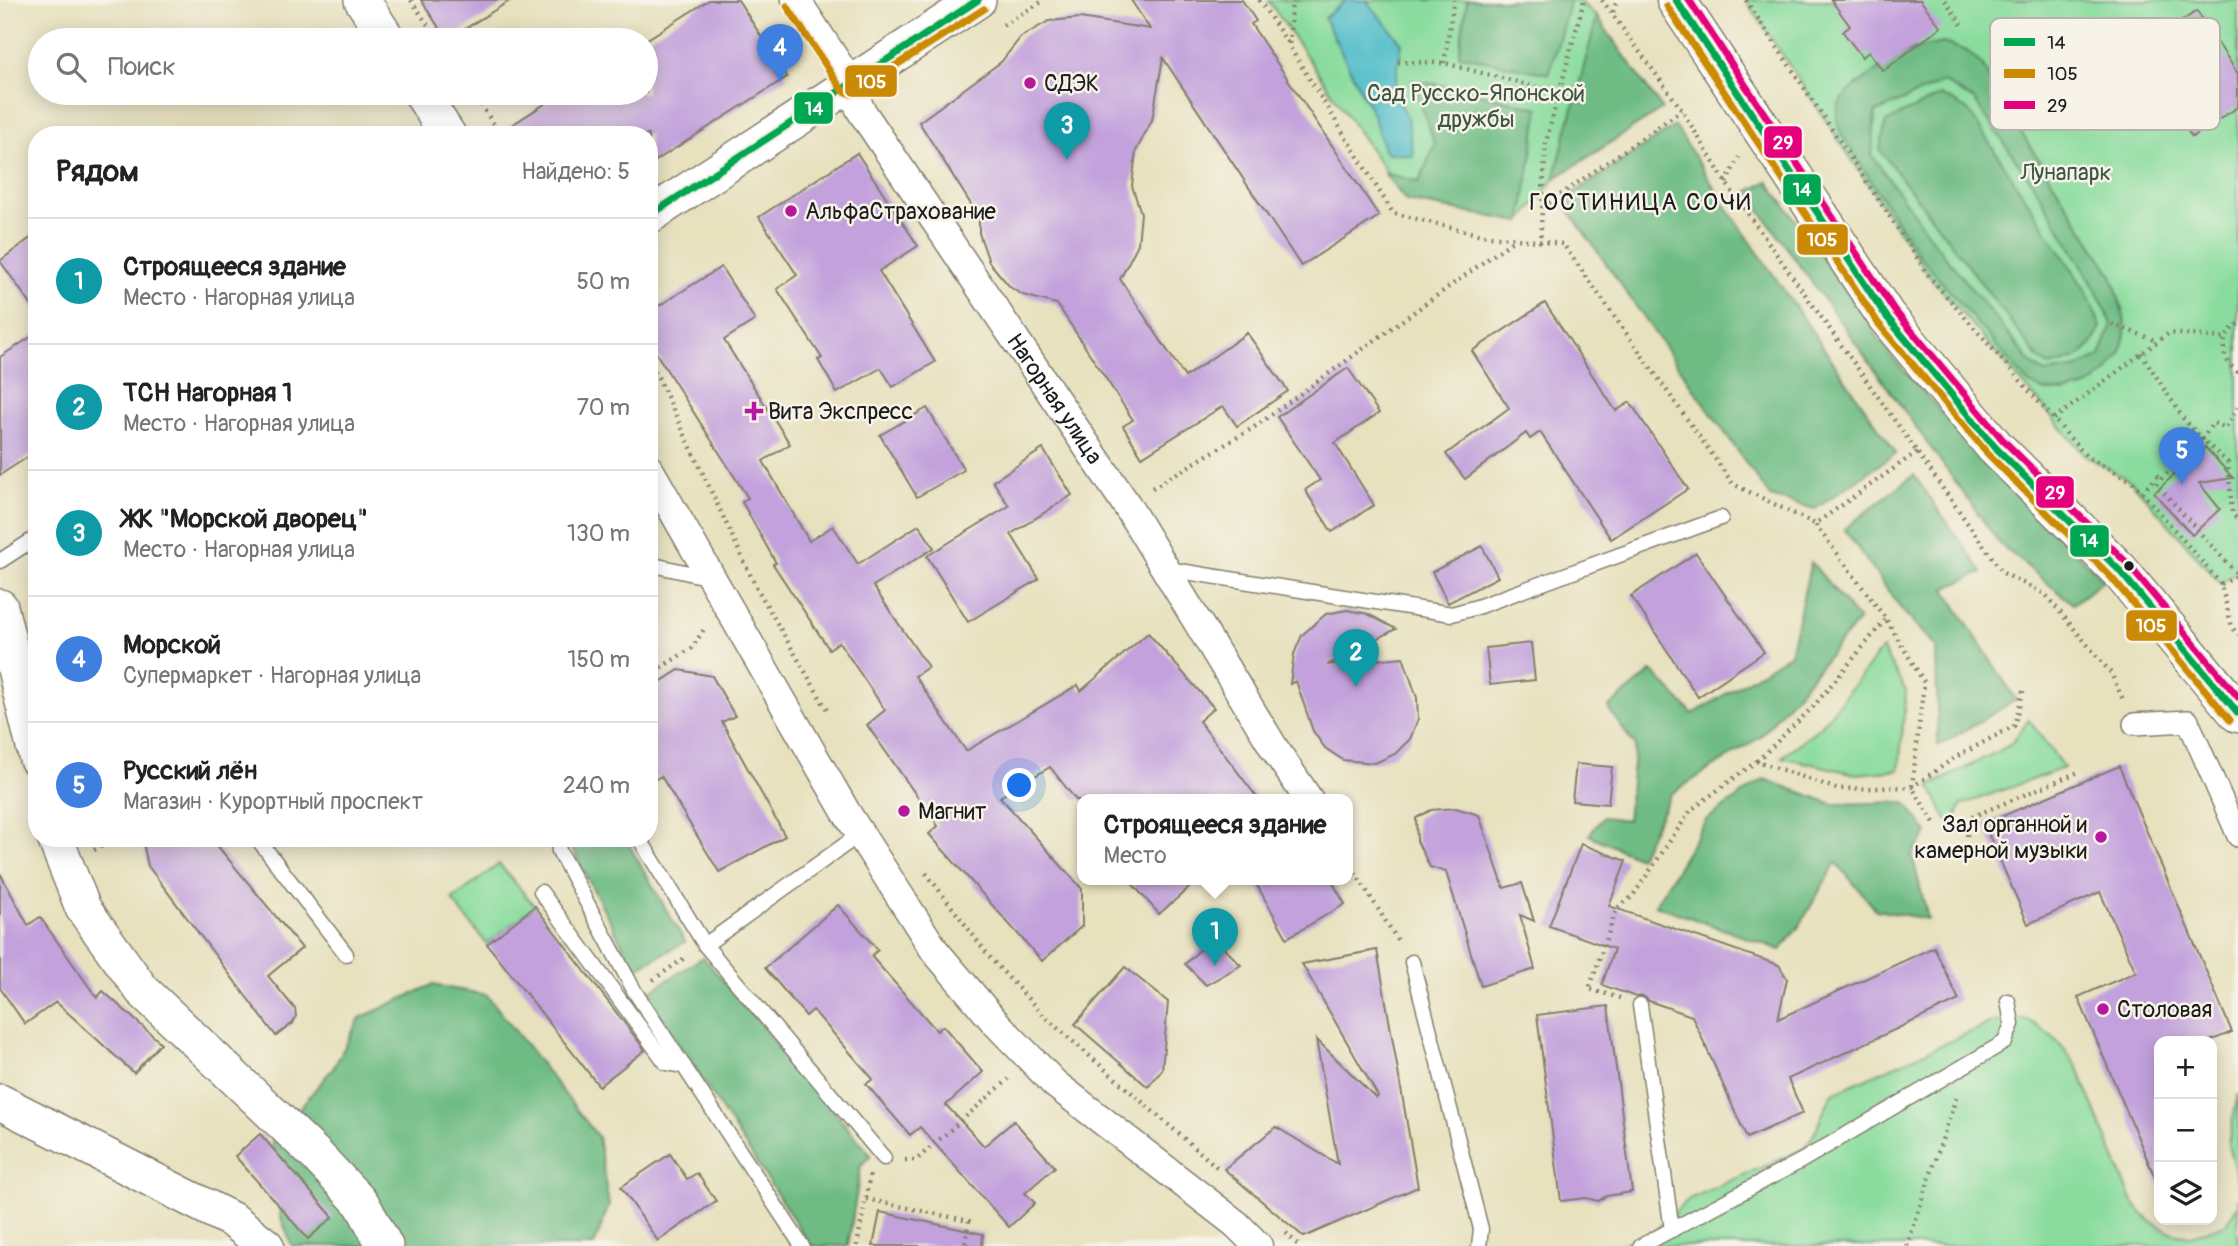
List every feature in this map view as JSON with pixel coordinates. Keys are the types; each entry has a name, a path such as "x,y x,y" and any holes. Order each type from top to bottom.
{"main road":[{"path":"1676,0 1886,316 1995,447 2119,570 2238,713"}],"street":[{"path":"362,0 380,28"},
{"name":"Нагорная улица","path":"796,0 850,84 860,109 1126,503 1274,748 1305,794"},
{"path":"658,210 978,0"},
{"path":"429,105 442,126"},
{"path":"658,484 860,834 935,951 995,1022 1055,1084 1236,1224 1258,1246"},
{"path":"0,607 28,722"},
{"path":"2134,724 2188,721 2238,836"},
{"path":"69,847 83,908 142,990 316,1155 362,1204 385,1246"},
{"path":"0,1102 234,1221 266,1246"}],"lane":[{"path":"1167,569 1451,614 1477,607 1721,518"},
{"path":"0,561 28,543"},
{"path":"658,566 713,579"},
{"path":"705,945 860,834"},
{"path":"264,847 346,954"},
{"path":"558,847 635,992 802,1246"},
{"path":"645,847 705,945 884,1158"},
{"path":"541,892 666,1063 684,1066"},
{"path":"1412,962 1481,1229 1479,1246"},
{"path":"1641,1246 1801,1161 2005,1042 2012,1024 2008,1002"},
{"path":"1640,1005 1672,1230"}],"path":[{"path":"411,0 430,28"},
{"path":"1259,0 1393,214 1515,240 1563,244 1732,484 1815,524 1886,619 1924,682 1912,787 1935,824"},
{"path":"1289,46 1292,0"},
{"path":"1444,63 1454,0"},
{"path":"1540,243 1546,142 1584,0"},
{"path":"1602,0 1682,110 1727,183 2003,573 2045,594 2111,673 2134,724"},
{"path":"1613,12 1617,0"},
{"path":"1746,0 1929,276 2086,456 2133,482 2142,492 2221,584 2232,627 2238,635"},
{"path":"1945,0 1962,25"},
{"path":"1398,62 1444,63 1559,93"},
{"path":"481,105 495,126"},
{"path":"1543,206 1682,110"},
{"path":"1150,489 1253,428 1515,240"},
{"path":"2112,324 2158,341"},
{"path":"2238,324 2225,338 2224,355 2238,372"},
{"path":"2054,419 2169,333 2225,338"},
{"path":"2141,353 2183,418 2228,463 2232,512 2238,520"},
{"path":"658,377 755,585 830,715"},
{"path":"2221,584 2238,576 2157,484 2202,439 2213,423 2226,428 2238,407"},
{"path":"1815,524 1917,452"},
{"path":"2142,492 2158,476 2161,479"},
{"path":"1640,1005 1589,989 1617,908 1632,897 1691,810 1757,761 1813,707 1886,619"},
{"path":"658,669 692,648 709,621"},
{"path":"1757,761 1837,789 1912,787 1956,757 2014,726 2024,687"},
{"path":"1967,836 1969,818 2081,771"},
{"path":"918,863 976,941 1045,1017 1221,1170"},
{"path":"1353,869 1412,962"},
{"path":"635,992 705,945"},
{"path":"1907,1246 1967,1064"},
{"path":"857,1246 870,1171 884,1158 916,1160 1014,1074"},
{"path":"866,1199 969,1221 965,1245 971,1246"},
{"path":"1280,1227 1299,1246"}],"green space":[{"name":"Сад Русско-Японской дружбы","path":"1268,0 1578,0 1597,17 1662,109 1554,179 1521,222 1406,201"},
{"path":"1467,0 1570,0 1549,74 1459,55"},
{"name":"Лунапарк","path":"1746,0 2238,0 2238,570 2221,584 2132,482 2086,456 1929,276"},
{"path":"1597,17 1662,109 1554,179"},
{"path":"1943,43 1967,51 1983,66 1990,80 1990,123 1974,100 1943,82 1875,113 1872,155 1936,245 2032,364 2045,373 2078,368 2100,356 2112,324 2095,288 2035,187 1995,130 2020,130 2112,275 2124,317 2125,335 2120,354 2107,372 2081,389 2065,392 2044,391 2029,384 1921,258 1841,134 1837,110 1842,99 1861,82 1897,58 1920,48"},
{"path":"1412,81 1539,108 1521,222 1406,201 1384,173 1419,182 1435,144"},
{"path":"1941,95 1968,110 2086,291 2101,327 2092,344 2081,355 2049,366 2039,359 1880,150 1886,122"},
{"path":"1675,126 1726,206 1896,453 1815,509 1770,497 1562,201"},
{"path":"1768,181 1893,358 1989,466 2104,580 2073,604 2000,544 1747,192"},
{"path":"1914,475 1982,572 1945,589 2016,700 1938,746 1936,647 1902,610 1844,529"},
{"path":"1811,562 1859,620 1760,737 1671,794 1639,858 1589,835 1603,817 1627,820 1635,746 1608,708 1652,671 1693,714 1790,654"},
{"path":"1882,649 1906,691 1899,770 1856,774 1782,757 1821,726"},
{"path":"2029,720 2064,768 1961,805 1952,830 1930,786 2010,745"},
{"path":"1764,779 1833,804 1905,802 1928,833 1912,855 1928,919 1876,910 1836,862 1800,925 1781,950 1655,905 1706,820"},
{"path":"571,847 630,847 685,942 635,969"},
{"path":"499,864 535,906 487,944 452,900"},
{"path":"703,957 871,1155 861,1165 848,1246 811,1246 646,994"},
{"path":"432,985 487,995 598,1137 609,1205 594,1246 292,1246 281,1218 272,1141 334,1067 360,1018"},
{"path":"2024,1019 2041,1028 2067,1052 2078,1068 2133,1203 2154,1225 2173,1233 2191,1236 2227,1223 2238,1205 2238,1246 1616,1246 1651,1234 1689,1199 1803,1149 1813,1135 1833,1093 1993,1022"},
{"path":"2238,1094 2238,1183 2228,1144"}],"water":[{"path":"1346,0 1366,0 1402,43 1394,92 1407,116 1413,156 1385,152 1373,115 1324,18"}],"building":[{"path":"421,0 511,0 466,28 439,28"},
{"path":"709,0 738,0 787,77 658,159 658,126 510,126 543,105 658,105 658,32"},
{"path":"1131,0 1242,0 1256,21 1251,24 1379,216 1301,266 1163,58 1152,120 1136,151 1132,186 1141,213 1138,244 1120,279 1185,377 1247,333 1288,391 1237,426 1223,406 1142,457 1123,426 1133,420 1057,304 1023,295 1010,287 989,262 979,233 979,217 919,122 1001,62 1021,37 1049,21 1080,18 1150,29"},
{"path":"1831,0 1920,0 1941,27 1883,71 1869,52 1862,57 1843,32 1850,26"},
{"path":"2197,11 2202,18 2186,18"},
{"path":"2220,46 2238,74 2238,107 2220,119"},
{"path":"2187,130 2203,130 2192,137"},
{"path":"857,153 918,246 879,271 935,362 893,387 881,368 837,393 818,360 822,358 777,289 797,275 759,217"},
{"path":"28,240 28,300 0,261"},
{"path":"721,267 755,320 724,340 790,444 763,461 809,541 833,526 858,564 919,525 934,548 873,586 928,667 915,676 966,751 1078,685 1081,691 1148,633 1214,708 1199,721 1254,794 1077,794 1076,800 1050,767 1000,797 1082,889 1082,926 1042,961 929,834 938,826 867,725 885,710 839,642 829,649 773,564 776,563 742,502 748,498 658,356 658,306"},
{"path":"1545,303 1616,411 1630,402 1688,489 1611,539 1540,432 1530,439 1526,433 1465,479 1446,454 1509,408 1472,351"},
{"path":"28,339 28,457 0,475 0,357"},
{"path":"1348,368 1379,413 1335,443 1374,505 1332,532 1305,490 1320,480 1277,417"},
{"path":"927,408 964,470 917,497 880,435"},
{"path":"2205,447 2233,478 2199,483 2220,509 2192,535 2154,493"},
{"path":"1043,449 1072,495 1011,534 1039,579 968,622 927,556 1009,506 993,481"},
{"path":"1482,546 1498,577 1448,603 1432,572"},
{"path":"1696,553 1764,652 1698,697 1631,596"},
{"path":"1347,610 1368,614 1396,629 1327,665 1403,657 1417,698 1418,719 1410,739 1395,754 1375,763 1343,760 1325,748 1313,731 1296,681 1290,684 1294,654 1302,635 1326,614"},
{"path":"1531,643 1535,680 1490,685 1486,648"},
{"path":"679,670 712,676 735,716 722,722 785,836 719,872 661,776 658,778 658,683"},
{"path":"1576,764 1612,767 1608,804 1572,801"},
{"path":"2119,766 2232,1032 2217,1038 2217,1036 2154,1036 2154,1175 2078,997 2136,972 2100,892 2028,924 1984,824"},
{"path":"1456,808 1479,815 1504,888 1522,883 1534,921 1520,915 1535,969 1481,986 1446,872 1430,867 1417,841 1416,818 1431,810"},
{"path":"1581,844 1626,861 1609,906 1779,965 1787,979 1778,1019 1934,947 1959,1000 1788,1079 1803,1113 1747,1138 1692,1016 1649,1001 1643,996 1636,997 1602,985 1614,949 1549,926"},
{"path":"144,847 218,847 302,948 268,976 295,1009 293,1023 276,1036 148,866"},
{"path":"0,873 28,925 40,917 97,998 103,991 161,1043 134,1073 56,1002 25,1024 0,988"},
{"path":"1133,885 1192,885 1159,914"},
{"path":"1257,885 1334,885 1345,904 1287,938"},
{"path":"838,905 878,950 871,956 937,1031 943,1026 983,1072 946,1105 984,1146 1014,1121 1055,1167 1025,1193 1035,1203 1009,1227 920,1127 910,1135 866,1084 873,1079 813,1010 806,1016 765,968"},
{"path":"535,906 645,1050 599,1086 487,944"},
{"path":"1213,937 1241,965 1206,985 1185,964"},
{"path":"1377,950 1418,1187 1304,1237 1224,1169 1276,1127 1338,1164 1316,1039 1376,1098 1378,1096 1302,964"},
{"path":"1125,967 1168,1002 1162,1070 1148,1087 1075,1024"},
{"path":"1608,1006 1632,1192 1606,1196 1598,1201 1586,1198 1561,1201 1537,1015"},
{"path":"260,1134 333,1217 308,1239 235,1156"},
{"path":"670,1154 687,1179 697,1173 716,1201 658,1241 621,1187"},
{"path":"880,1212 983,1234 982,1246 873,1246"}],"transit line":[{"name":"14","path":"658,210 978,0"},
{"name":"14","path":"1676,0 1886,316 1995,447 2119,570 2238,713"},
{"name":"29","path":"1689,0 1894,310 2003,440 2127,563 2238,697"},
{"name":"105","path":"787,6 842,90 851,94 984,9"},
{"name":"105","path":"1667,6 1878,323 1988,454 2111,577 2230,720"}],"place":[{"name":"Морской","path":"780,82"},
{"name":"СДЭК","path":"1030,83"},
{"name":"ЖК \"Морской дворец\"","path":"1067,160"},
{"name":"АльфаСтрахование","path":"791,211"},
{"name":"Вита Экспресс","path":"754,411"},
{"name":"Русский лён","path":"2182,485"},
{"name":"ТСН Нагорная 1","path":"1356,687"},
{"name":"Магнит","path":"904,811"},
{"name":"Зал органной и камерной музыки","path":"2101,837"},
{"name":"Строящееся здание","path":"1215,966"},
{"name":"Столовая","path":"2103,1009"}],"district":[{"name":"ГОСТИНИЦА СОЧИ","path":"1641,202"}]}
